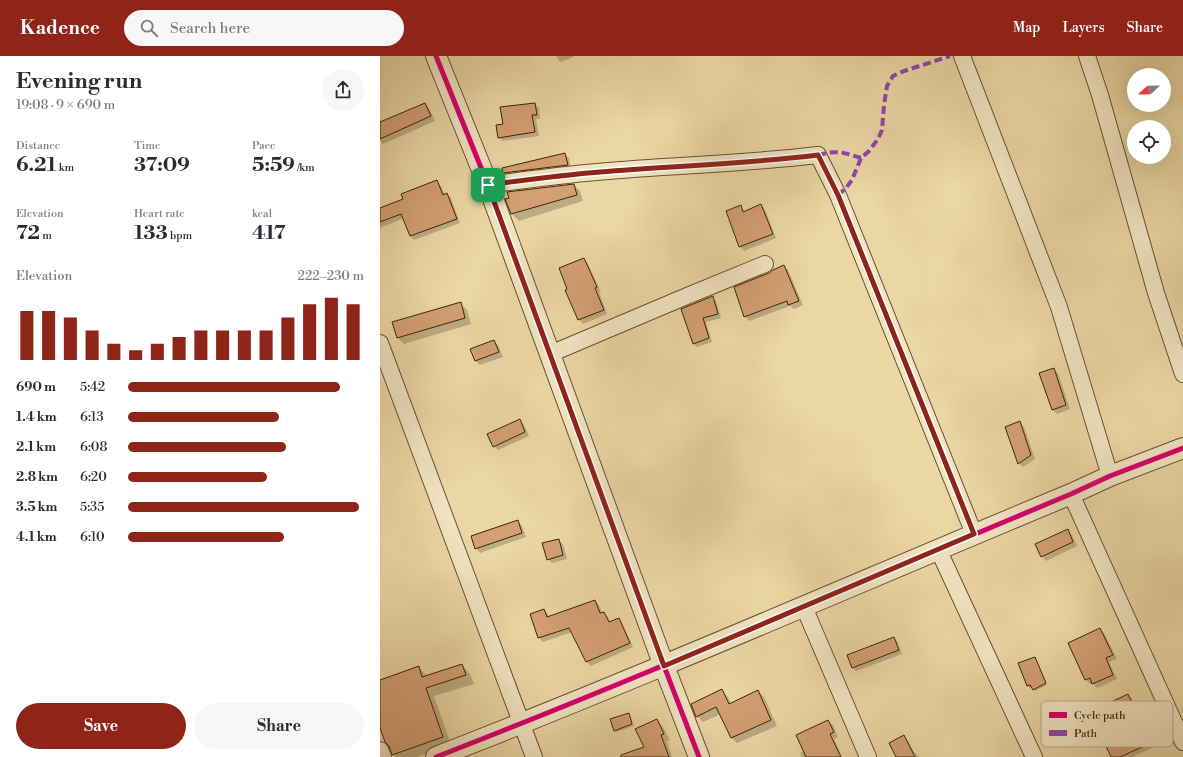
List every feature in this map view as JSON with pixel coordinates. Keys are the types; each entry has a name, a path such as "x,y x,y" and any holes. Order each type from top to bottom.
{"street":[{"path":"436,56 488,185 664,666 699,757"},
{"path":"962,56 1059,307 1110,476"},
{"path":"1087,56 1100,95 1156,293 1183,374"},
{"path":"488,185 598,172 771,160 818,155 838,195 974,534"},
{"path":"550,354 766,264"},
{"path":"380,343 534,757"},
{"path":"436,757 522,724 664,666 1110,476 1183,448"},
{"path":"1070,494 1164,701"},
{"path":"938,549 1034,757"},
{"path":"804,607 868,757"},
{"path":"1173,720 1183,742"},
{"path":"380,750 383,757"}],"building":[{"path":"425,103 431,116 380,139 380,122"},
{"path":"535,103 537,115 532,115 535,132 498,138 496,125 503,124 500,107"},
{"path":"565,153 568,165 503,173 502,168"},
{"path":"437,180 443,195 447,193 457,219 410,236 401,214 380,222 380,208 403,199 401,194"},
{"path":"574,184 577,195 511,214 505,199 509,198 507,192"},
{"path":"761,204 773,234 739,247 726,211 741,205 743,212"},
{"path":"584,258 597,287 595,288 604,310 578,320 565,290 567,289 559,268"},
{"path":"784,265 799,301 788,305 787,301 744,317 734,287 769,273"},
{"path":"713,296 718,314 703,318 709,338 693,344 681,309"},
{"path":"461,302 465,318 397,338 392,322"},
{"path":"494,340 499,352 475,361 470,349"},
{"path":"1054,368 1066,405 1052,410 1039,373"},
{"path":"520,419 525,432 493,447 487,434"},
{"path":"1020,421 1031,455 1018,464 1005,427"},
{"path":"518,520 522,533 475,549 471,536"},
{"path":"1068,529 1073,542 1041,557 1035,544"},
{"path":"559,539 563,555 547,560 542,543"},
{"path":"595,600 600,613 604,612 609,622 619,618 630,643 586,662 569,628 538,638 530,614 544,609 547,617"},
{"path":"1100,628 1113,655 1106,658 1113,675 1092,684 1090,678 1085,680 1068,643"},
{"path":"894,637 899,650 852,668 847,655"},
{"path":"1035,657 1046,683 1033,690 1030,685 1027,686 1018,663"},
{"path":"462,664 466,675 426,688 443,737 392,755 380,728 380,680 419,666 422,677"},
{"path":"722,689 729,704 758,690 771,720 731,738 716,707 696,717 691,704"},
{"path":"1128,694 1131,701 1113,701"},
{"path":"629,713 632,724 614,731 610,719"},
{"path":"657,719 664,734 661,735 669,757 621,757 621,755 644,747 635,729"},
{"path":"828,720 834,732 830,734 841,757 806,757 796,735"},
{"path":"904,735 915,757 896,757 889,743"},
{"path":"1106,747 1142,747 1120,757 1111,757"}],"marked path":[{"path":"838,195 852,180 861,158 869,151 878,139 882,130 887,86 893,76 950,56"},
{"path":"818,155 840,152 861,158"}],"cycle path":[{"path":"436,56 488,185 664,666 699,757"},
{"path":"436,757 675,661 1071,494 1110,476 1183,448"}],"route":[{"path":"818,155 838,195 974,534 664,666 488,185 598,172 771,160 818,155"}]}
